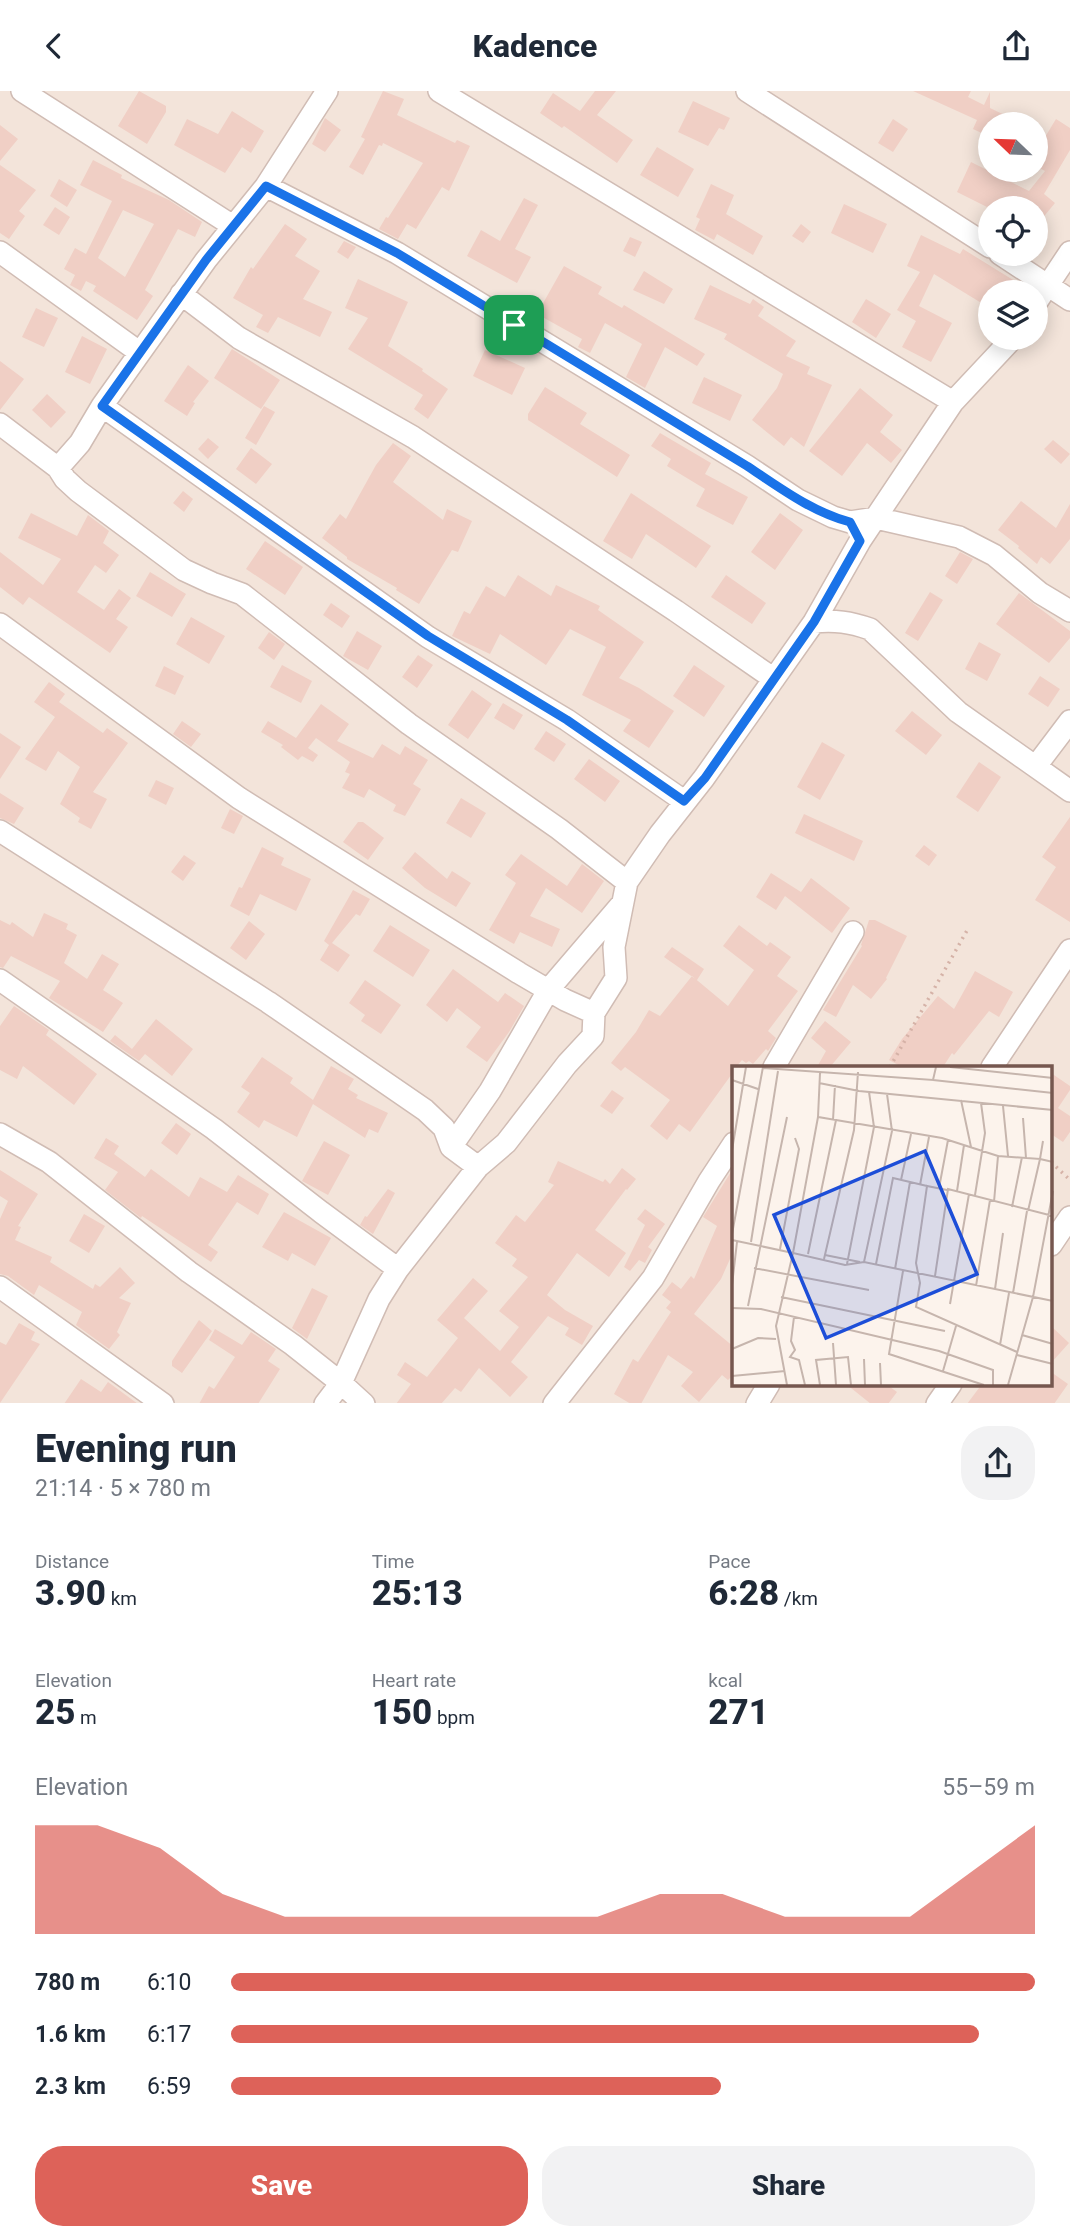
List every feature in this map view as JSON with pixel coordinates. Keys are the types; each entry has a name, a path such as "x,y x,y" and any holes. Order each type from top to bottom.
{"street":[{"path":"22,91 233,226"},
{"path":"439,91 953,403"},
{"path":"747,91 978,239"},
{"path":"58,468 80,443 139,352 206,260 266,186 319,93"},
{"path":"266,186 397,253 747,466 798,500 855,531"},
{"path":"0,252 139,352"},
{"path":"1048,285 1070,252"},
{"path":"1013,266 1027,280"},
{"path":"181,294 239,338 412,437 774,679"},
{"path":"1048,295 1070,300"},
{"path":"325,1403 341,1383 379,1299 398,1269 478,1167 506,1143 567,1063 593,1036 594,1013 616,978 614,947 627,882 684,801 705,778 814,622 855,531 876,517 953,403 1002,350"},
{"path":"102,406 428,636 567,720 684,801"},
{"path":"0,424 58,468 78,491 119,523 184,570 242,594 409,725 559,829 627,882"},
{"path":"876,517 959,537 994,555 1040,593 1070,611"},
{"path":"814,622 852,622 870,629 958,712 1070,792"},
{"path":"0,624 239,798 519,973 565,1000 594,1013"},
{"path":"1037,767 1070,721"},
{"path":"0,831 268,1002 425,1110 444,1128 451,1147 478,1167"},
{"path":"451,1147 490,1091 549,989 621,904"},
{"path":"775,1066 853,932"},
{"path":"993,1066 1070,950"},
{"path":"0,980 214,1129 398,1269"},
{"path":"0,1134 49,1162 188,1272 293,1345 364,1403"},
{"path":"554,1403 653,1278 732,1146"},
{"path":"1052,1244 1070,1217"},
{"path":"0,1287 163,1403"},
{"path":"757,1403 768,1386"},
{"path":"937,1403 950,1386"}],"path":[{"path":"891,1066 969,927"},
{"path":"1052,1163 1070,1180"}],"shaded area":[{"path":"0,91 1070,91 1070,1403 0,1403"}],"building":[{"path":"139,91 166,106 166,112 147,144 118,126"},
{"path":"383,91 404,99 397,115 455,143 457,140 470,146 449,191 442,187 416,229 407,224 398,239 379,229 423,163 383,143 382,146 379,145 363,175 349,167 365,139 361,137"},
{"path":"595,91 616,91 597,115 633,140 617,163 564,126 562,128 540,113 553,93 580,111"},
{"path":"913,91 971,91 968,97 984,105 990,92 990,108 998,112 978,112 978,131 973,129 977,120"},
{"path":"693,101 730,118 724,130 719,128 708,146 678,132"},
{"path":"232,111 264,131 251,153 242,147 225,173 174,145 187,119 218,134"},
{"path":"325,118 341,130 325,152 312,144"},
{"path":"893,119 908,129 893,152 878,143"},
{"path":"1056,119 1070,128 1070,150 1044,194 1046,196 978,196 978,202 957,192 971,162 978,166 978,182 1011,182 1029,191 1036,182 1048,182 1048,132"},
{"path":"0,125 18,139 0,161"},
{"path":"657,147 694,169 678,197 640,175"},
{"path":"93,160 122,175 121,178 169,200 202,222 195,237 178,229 145,290 153,296 137,320 93,291 96,286 86,281 81,291 70,285 75,275 64,269 75,248 86,254 112,201 80,185","holes":["123,210 154,224 125,277 98,258"]},
{"path":"0,165 36,190 19,211 25,216 9,239 0,233"},
{"path":"59,179 77,190 67,207 50,196"},
{"path":"711,184 734,195 726,214 763,236 753,255 717,234 714,240 695,230 700,219 696,217"},
{"path":"1048,197 1055,203 1048,211"},
{"path":"524,198 538,205 515,249 531,257 517,283 467,256 481,230 500,241"},
{"path":"844,204 887,224 873,253 831,233"},
{"path":"55,207 70,217 59,235 43,225"},
{"path":"285,224 307,239 295,256 320,271 303,299 332,312 320,337 278,317 268,333 256,327 263,315 233,298 251,267 253,269"},
{"path":"801,224 811,232 803,243 792,236"},
{"path":"921,235 960,254 963,249 978,258 978,266 990,266 1013,280 978,280 978,301 934,274 919,306 952,323 931,362 902,347 916,321 897,310 920,272 907,266"},
{"path":"630,237 642,242 635,257 623,251"},
{"path":"344,241 356,247 348,259 337,252"},
{"path":"564,266 602,287 598,294 622,308 624,305 705,354 697,366 665,347 645,388 626,377 642,344 605,323 590,353 578,347 582,339 537,314"},
{"path":"644,271 673,289 664,304 633,290"},
{"path":"358,279 408,302 388,346 448,389 428,419 414,409 423,395 348,349 368,318 345,308"},
{"path":"710,285 750,304 753,299 764,307 758,316 796,341 786,356 810,367 807,374 832,385 804,447 791,437 784,446 752,420 777,388 783,374 724,339 727,334 694,319"},
{"path":"866,299 891,314 876,338 852,322"},
{"path":"36,308 58,318 44,347 22,337"},
{"path":"82,336 107,349 90,384 65,372"},
{"path":"232,349 280,380 261,409 214,378"},
{"path":"485,350 525,368 512,395 473,376"},
{"path":"0,361 24,379 0,410"},
{"path":"188,365 209,381 193,402 195,403 187,416 164,401"},
{"path":"704,377 742,395 730,421 692,403"},
{"path":"545,387 587,413 580,424 630,455 617,477 528,420 528,414"},
{"path":"860,388 893,415 880,432 902,450 891,463 867,443 842,476 809,451"},
{"path":"47,394 66,412 51,428 32,410"},
{"path":"264,406 275,412 256,445 245,438"},
{"path":"660,433 711,463 705,474 748,497 733,525 696,506 705,489 667,466 671,459 651,446"},
{"path":"208,438 219,447 208,459 198,449"},
{"path":"1053,440 1070,454 1061,464 1044,449"},
{"path":"393,443 411,456 393,482 443,520 447,509 472,521 458,552 452,550 419,604 347,559 322,538 340,514 346,519 376,465"},
{"path":"251,448 272,464 256,484 236,469"},
{"path":"183,491 193,499 184,512 173,503"},
{"path":"631,493 711,546 696,568 646,534 632,559 603,541"},
{"path":"1021,501 1056,528 1070,504 1070,539 1050,564 1041,557 1037,564 998,530"},
{"path":"31,513 77,536 88,515 109,531 103,543 119,555 106,573 95,565 77,592 104,610 119,589 131,598 116,619 128,627 110,653 29,597 23,605 0,587 0,552 43,585 61,559 18,538"},
{"path":"780,513 803,530 775,570 751,552"},
{"path":"265,541 303,567 285,595 246,569"},
{"path":"960,552 973,559 957,584 945,576"},
{"path":"150,572 186,594 172,617 136,596"},
{"path":"518,575 551,596 556,585 600,606 598,610 644,642 619,678 674,711 649,748 623,731 631,720 582,695 606,647 570,629 546,665 500,634 490,654 452,636 464,611 470,614 486,586 505,597"},
{"path":"726,575 766,603 752,624 711,597"},
{"path":"930,592 943,600 918,641 905,633"},
{"path":"1019,593 1070,631 1070,638 1049,663 996,624"},
{"path":"331,603 350,616 342,628 323,615"},
{"path":"191,617 225,636 209,664 176,644"},
{"path":"357,631 382,646 368,670 343,656"},
{"path":"269,632 285,644 274,660 258,648"},
{"path":"979,642 1001,654 987,681 965,669"},
{"path":"418,655 433,665 417,688 402,677"},
{"path":"282,665 312,681 301,703 270,687"},
{"path":"694,665 725,686 704,717 673,696"},
{"path":"164,666 184,676 175,695 155,686"},
{"path":"1040,676 1060,689 1048,707 1028,694"},
{"path":"49,682 65,694 59,702 103,733 107,728 128,743 93,792 107,799 91,829 78,822 80,818 60,804 80,767 58,751 46,771 25,759 55,717 34,702"},
{"path":"472,690 492,704 468,739 448,725"},
{"path":"503,703 523,715 514,730 494,718"},
{"path":"321,704 349,724 337,741 373,758 382,744 400,755 405,746 428,760 413,784 421,789 405,816 393,811 396,805 369,789 364,798 342,788 350,774 345,772 350,762 316,738 308,748 318,755 313,762 302,756 298,760 281,747 283,745 261,732 268,721 296,738"},
{"path":"912,711 942,735 926,755 895,731"},
{"path":"182,721 201,734 191,747 173,734"},
{"path":"546,731 566,744 554,762 534,749"},
{"path":"0,733 21,747 0,779"},
{"path":"822,742 845,755 820,800 797,787"},
{"path":"589,759 620,781 605,802 574,779"},
{"path":"979,762 1001,777 978,812 956,797"},
{"path":"156,780 174,788 166,805 148,796"},
{"path":"0,793 24,808 14,824 0,818"},
{"path":"461,798 486,813 471,838 446,823"},
{"path":"230,809 243,816 234,834 221,828"},
{"path":"804,814 863,841 854,861 795,833"},
{"path":"1070,817 1070,922 1035,900 1056,867 1042,857"},
{"path":"358,822 363,822 384,838 368,860 343,842"},
{"path":"924,845 937,855 929,866 915,856"},
{"path":"262,847 284,858 281,865 311,879 296,911 260,894 249,916 230,906"},
{"path":"415,852 447,879 452,871 471,883 456,907 425,888 402,868"},
{"path":"521,854 567,886 582,864 604,881 582,913 546,888 530,916 560,929 552,947 520,932 514,944 489,930 516,883 505,875"},
{"path":"184,855 196,863 183,881 171,872"},
{"path":"771,873 801,892 811,878 850,908 832,933 785,896 776,910 756,897"},
{"path":"353,890 370,899 360,916 356,914 332,943 350,955 338,972 320,960 329,945 324,941"},
{"path":"44,913 68,924 66,929 77,935 64,963 87,979 102,954 119,964 103,990 123,1003 103,1032 49,998 60,981 11,956 3,968 0,967 0,920 10,925 12,922 33,937"},
{"path":"869,920 875,920 907,936 887,979 871,999 853,985 836,1017 823,1010 862,946"},
{"path":"249,921 265,934 246,960 230,948"},
{"path":"390,925 430,950 413,977 373,951"},
{"path":"739,925 767,946 770,942 791,957 777,976 798,991 768,1031 776,1038 768,1051 766,1049 753,1064 742,1060 737,1066 732,1066 732,1074 690,1132 679,1124 667,1140 650,1126 670,1100 625,1067 621,1071 611,1063 636,1032 649,1010 660,1016 692,976 728,1006 754,970 723,946"},
{"path":"672,947 704,969 697,980 664,957"},
{"path":"453,969 498,1002 505,993 524,1006 487,1062 466,1047 481,1027 457,1008 447,1022 426,1005"},
{"path":"975,971 1013,992 999,1017 989,1011 944,1066 900,1066 889,1060 902,1039 938,996 954,1009"},
{"path":"365,980 401,1005 381,1034 361,1021 365,1015 349,1003"},
{"path":"14,1006 49,1030 46,1035 97,1074 74,1105 23,1066 17,1079 0,1070 0,1026"},
{"path":"156,1019 193,1049 172,1076 145,1054 139,1061 110,1041 115,1035 132,1049"},
{"path":"825,1021 851,1042 831,1066 818,1066 826,1051 811,1038"},
{"path":"262,1057 293,1078 290,1083 313,1100 331,1066 354,1079 348,1089 358,1095 356,1098 388,1113 378,1133 369,1129 365,1138 313,1104 297,1137 264,1120 259,1128 237,1112 250,1093 241,1087"},
{"path":"1052,1074 1070,1086 1058,1108 1070,1116 1070,1132 1063,1142 1052,1135"},
{"path":"612,1090 624,1098 612,1114 600,1106"},
{"path":"176,1123 191,1134 177,1155 161,1143"},
{"path":"106,1138 119,1146 114,1154 145,1177 151,1169 189,1197 200,1177 227,1192 238,1175 269,1194 258,1215 237,1202 208,1245 218,1252 211,1262 142,1216 141,1218 105,1190 118,1172 94,1158"},
{"path":"324,1141 350,1155 328,1195 302,1181"},
{"path":"558,1161 603,1182 605,1179 610,1184 622,1168 636,1179 595,1230 626,1253 609,1277 577,1253 547,1295 565,1310 593,1326 582,1345 565,1335 569,1328 548,1316 511,1362 528,1377 510,1397 479,1368 461,1392 455,1388 442,1403 397,1403 411,1384 397,1375 405,1362 427,1377 458,1338 437,1320 473,1278 488,1291 464,1318 500,1351 519,1327 499,1311 528,1277 512,1266 517,1259 495,1243 516,1215 525,1222 554,1185 548,1182"},
{"path":"0,1170 38,1194 18,1226 21,1227 15,1240 52,1257 50,1262 93,1289 95,1284 100,1287 120,1267 135,1283 119,1298 131,1303 117,1332 120,1335 109,1349 76,1325 82,1312 39,1285 34,1295 8,1276 0,1274 0,1219 8,1201 0,1196"},
{"path":"732,1170 732,1254 721,1279 694,1314 732,1345 732,1376 728,1380 722,1375 699,1402 681,1386 693,1372 668,1355 642,1403 629,1403 614,1394 633,1359 638,1362 671,1312 666,1308 671,1302 662,1295 672,1282 681,1289 691,1276 694,1279 717,1226 703,1217"},
{"path":"388,1189 395,1193 373,1234 360,1225"},
{"path":"645,1209 665,1224 648,1247 652,1250 645,1263 639,1260 630,1271 624,1267 645,1225 637,1219"},
{"path":"284,1212 331,1238 315,1266 292,1253 288,1261 262,1247"},
{"path":"84,1214 105,1226 89,1253 69,1241"},
{"path":"312,1288 328,1296 307,1339 292,1328"},
{"path":"199,1320 212,1331 182,1373 172,1366 172,1361"},
{"path":"19,1323 35,1332 31,1340 40,1344 0,1403 0,1342 6,1345"},
{"path":"1052,1327 1069,1343 1052,1362"},
{"path":"215,1329 242,1345 251,1332 276,1349 268,1361 280,1369 259,1403 200,1403 209,1386 214,1389 235,1357 209,1340"},
{"path":"1052,1373 1068,1384 1055,1403 968,1403 980,1386 1052,1386"},
{"path":"81,1379 101,1392 108,1382 137,1403 65,1403"},
{"path":"848,1386 889,1386 897,1392 889,1403 870,1403"}],"route":[{"path":"266,186 397,253 514,325 747,466 798,500 850,522 860,541 814,622 705,778 684,801 567,720 428,636 102,406 206,260 266,186"}]}
